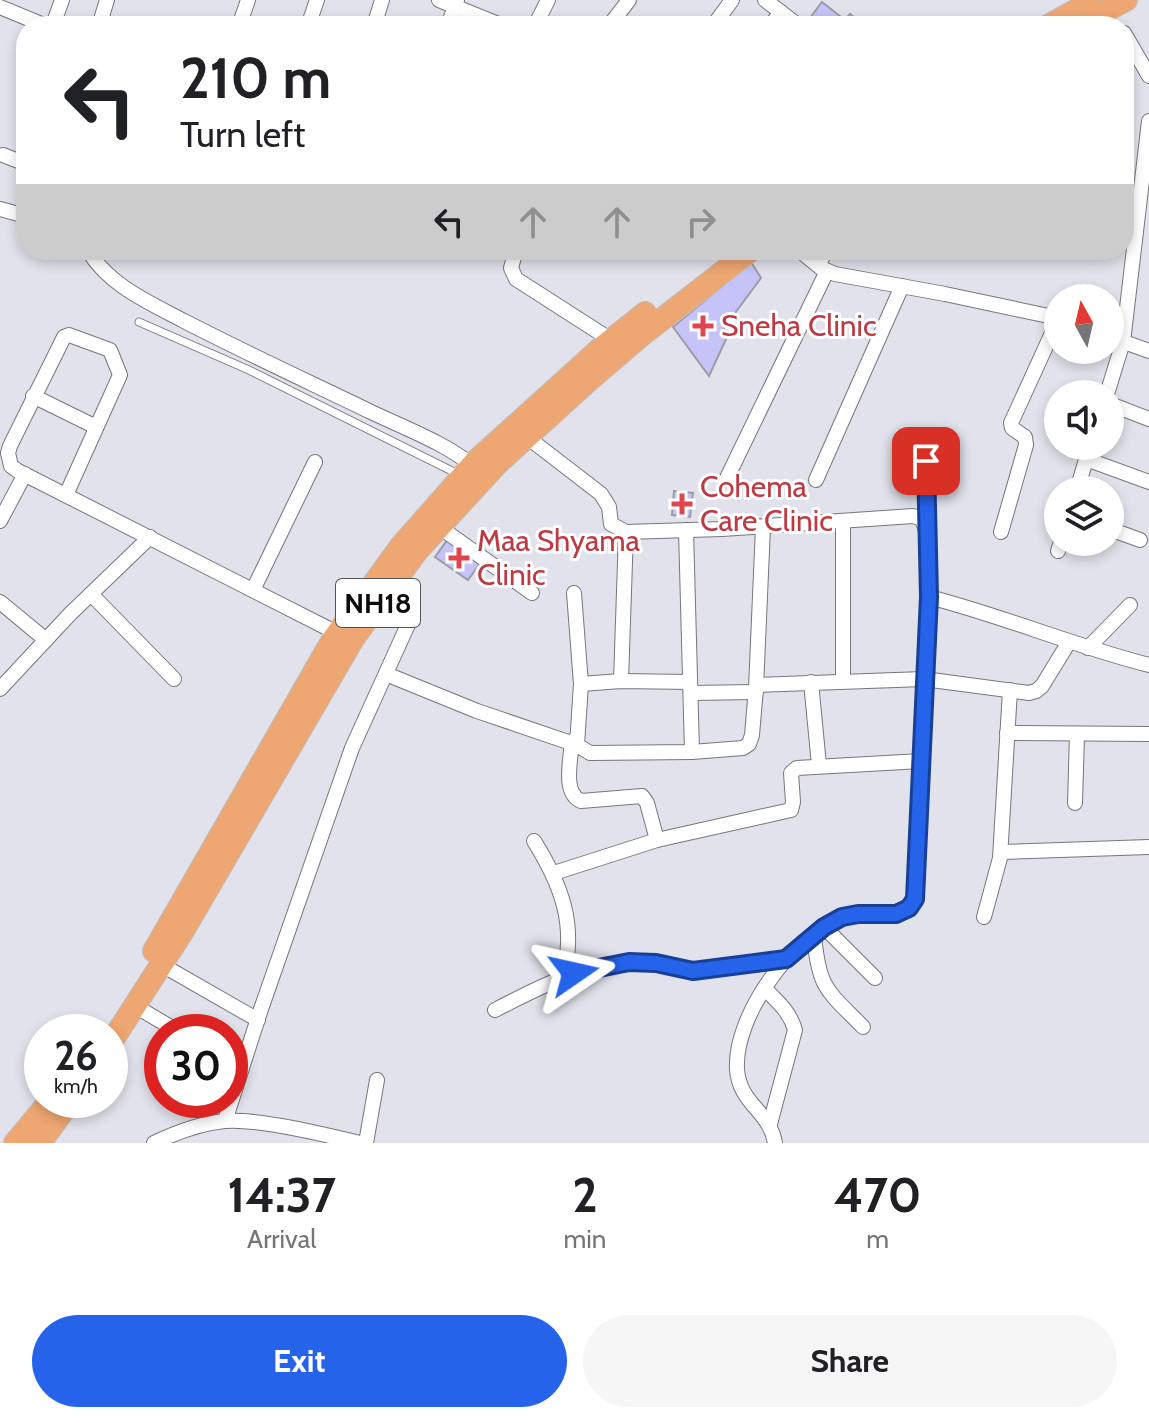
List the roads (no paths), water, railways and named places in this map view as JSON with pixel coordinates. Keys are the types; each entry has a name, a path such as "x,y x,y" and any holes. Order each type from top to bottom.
{"highway":[{"path":"1086,16 1113,9"},
{"name":"NH18","path":"112,1014 154,951 337,633 401,546 611,340 714,260"},
{"name":"NH18","path":"128,1017 162,965 353,639 438,526 473,473 527,437 643,334 738,260"},
{"path":"15,1143 36,1118"},
{"path":"40,1143 58,1118"}],"street":[{"path":"439,0 456,3 483,16"},
{"path":"617,16 629,0"},
{"path":"765,0 786,16"},
{"path":"0,7 27,16"},
{"path":"778,16 781,12"},
{"path":"1134,50 1149,76"},
{"path":"1134,220 1149,121"},
{"path":"3,155 16,160"},
{"path":"94,260 113,280 154,305 219,340 437,443 473,473"},
{"path":"513,260 511,268 516,279 611,340"},
{"path":"812,260 824,269 1044,316"},
{"path":"1124,286 1128,260"},
{"path":"726,480 824,269"},
{"path":"816,480 902,286"},
{"path":"66,495 120,375 110,350 76,336 64,337 33,396 8,453 11,466 25,474 66,495 150,537 337,633"},
{"path":"1124,342 1149,351"},
{"path":"1001,532 1026,445 1025,437 1012,428 1011,423 1044,350"},
{"path":"33,396 96,427"},
{"path":"1124,409 1149,419"},
{"path":"527,437 601,494 609,507 611,524 626,532 763,527 913,516 919,517 925,524"},
{"path":"1104,460 1149,482"},
{"path":"775,1143 770,1124 745,1097 737,1067 743,1035 765,989 786,959 819,931 842,917 896,914 909,908 915,899 929,597 926,461"},
{"path":"253,590 315,462"},
{"path":"0,521 25,474"},
{"path":"843,521 843,680"},
{"path":"438,526 532,593"},
{"path":"386,674 477,711 575,743 590,753 733,750 749,744 756,688 763,527"},
{"path":"686,530 692,752"},
{"path":"621,681 626,532"},
{"path":"1124,534 1140,540"},
{"path":"0,689 150,537"},
{"path":"248,1041 258,1020 352,748 414,606 412,594 397,577"},
{"path":"574,593 581,684 571,794 576,800 642,796 647,803 657,840"},
{"path":"91,594 174,679"},
{"path":"929,597 980,610 1069,642 1149,665"},
{"path":"0,602 46,640"},
{"path":"1088,648 1130,605"},
{"path":"581,684 621,681 690,687 756,688 843,680 924,679 1036,691 1069,642"},
{"path":"811,682 819,765"},
{"path":"984,917 1001,852 1010,690"},
{"path":"1007,733 1149,734"},
{"path":"1075,803 1077,734"},
{"path":"554,873 657,840 791,810 791,773 797,768 921,761"},
{"path":"534,841 554,873 561,892 568,937 562,978"},
{"path":"1001,852 1149,847"},
{"path":"819,931 875,978"},
{"path":"819,931 819,977 825,988 863,1027"},
{"path":"495,1010 562,978 629,962 656,963 693,971 786,959"},
{"path":"162,965 258,1020"},
{"path":"765,989 792,1018 795,1030 770,1124"},
{"path":"135,1006 149,1014"},
{"path":"366,1143 377,1080"},
{"path":"154,1143 170,1135 225,1121 247,1122 360,1143"}],"lane":[{"path":"824,269 827,260"},
{"path":"139,322 473,473"}],"place":[{"name":"Sneha Clinic","path":"703,326"},
{"name":"Cohema Care Clinic","path":"682,504"},
{"name":"Maa Shyama Clinic","path":"459,558"}]}
